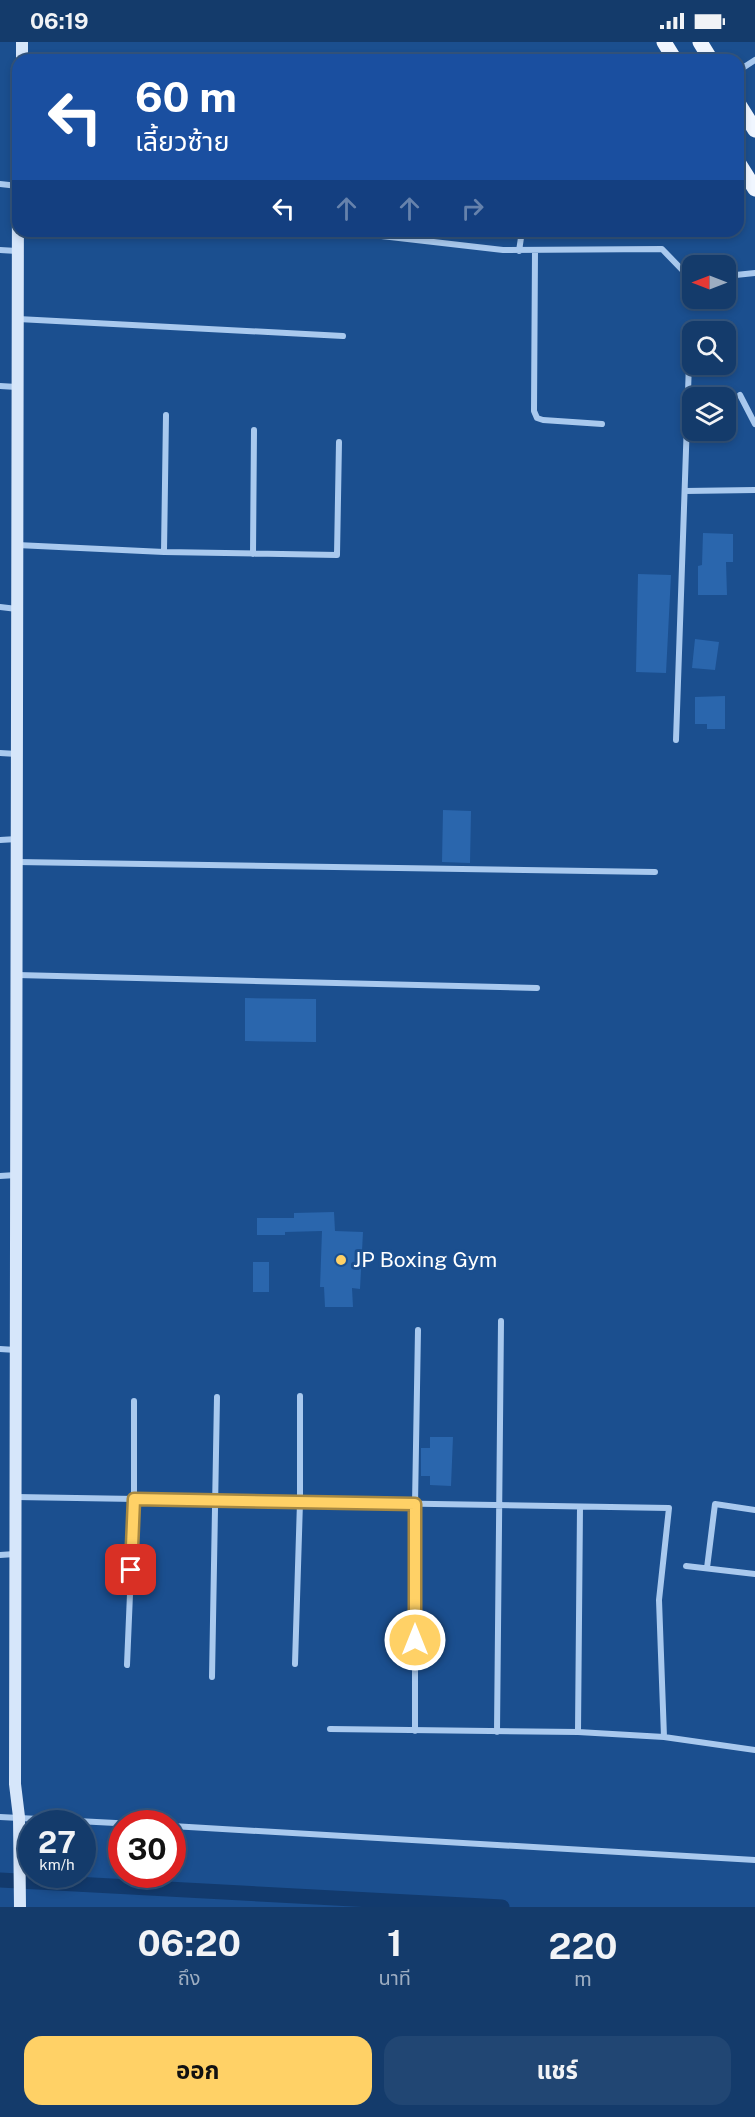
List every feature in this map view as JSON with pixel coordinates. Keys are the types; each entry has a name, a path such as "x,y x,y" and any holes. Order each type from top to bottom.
{"main road":[{"path":"744,113 755,130"},
{"path":"744,172 755,189"}],"street":[{"path":"18,237 15,1784 18,1810"},
{"path":"392,237 519,251 662,249 682,270"},
{"path":"519,251 521,237"},
{"path":"0,250 18,251"},
{"path":"535,251 534,411 537,418 543,420 602,424"},
{"path":"736,275 755,273"},
{"path":"18,319 344,336"},
{"path":"676,740 689,375"},
{"path":"0,386 17,387"},
{"path":"740,395 755,424"},
{"path":"164,552 166,415"},
{"path":"253,554 254,430"},
{"path":"17,545 164,552 337,555 339,442"},
{"path":"685,491 755,490"},
{"path":"0,607 17,609"},
{"path":"0,753 17,754"},
{"path":"0,840 16,839"},
{"path":"16,862 655,872"},
{"path":"16,975 537,988"},
{"path":"0,1176 16,1175"},
{"path":"497,1732 501,1321"},
{"path":"415,1731 418,1330"},
{"path":"0,1349 16,1350"},
{"path":"295,1664 300,1502 300,1396"},
{"path":"213,1677 216,1397"},
{"path":"127,1665 134,1499 134,1401"},
{"path":"15,1497 669,1508 658,1600 664,1737"},
{"path":"708,1568 715,1504 755,1510"},
{"path":"578,1732 580,1507"},
{"path":"0,1555 15,1554"},
{"path":"686,1566 755,1574"},
{"path":"330,1729 578,1732 664,1737 755,1750"},
{"path":"0,1816 18,1816"},
{"path":"186,1828 755,1860"},
{"path":"20,1888 20,1907"}],"building":[{"path":"703,533 733,534 733,562 726,562 727,595 698,595 698,566 702,565"},
{"path":"638,574 671,575 666,673 636,672"},
{"path":"695,639 719,642 715,670 692,668"},
{"path":"725,696 725,729 707,729 707,724 695,724 695,697"},
{"path":"443,810 471,811 470,863 442,862"},
{"path":"245,998 316,999 316,1042 245,1041"},
{"path":"334,1212 335,1231 363,1232 360,1289 352,1288 353,1307 325,1307 324,1287 320,1287 322,1231 257,1235 257,1218 294,1218 294,1213"},
{"path":"253,1262 269,1262 269,1292 253,1292"},
{"path":"430,1437 453,1437 451,1486 430,1485 430,1476 421,1476 421,1448 430,1448"}],"waterway":[{"path":"0,1880 502,1907"}],"place":[{"name":"JP Boxing Gym","path":"341,1260"}],"route":[{"path":"131,1570 134,1499 415,1504 415,1640"}]}
